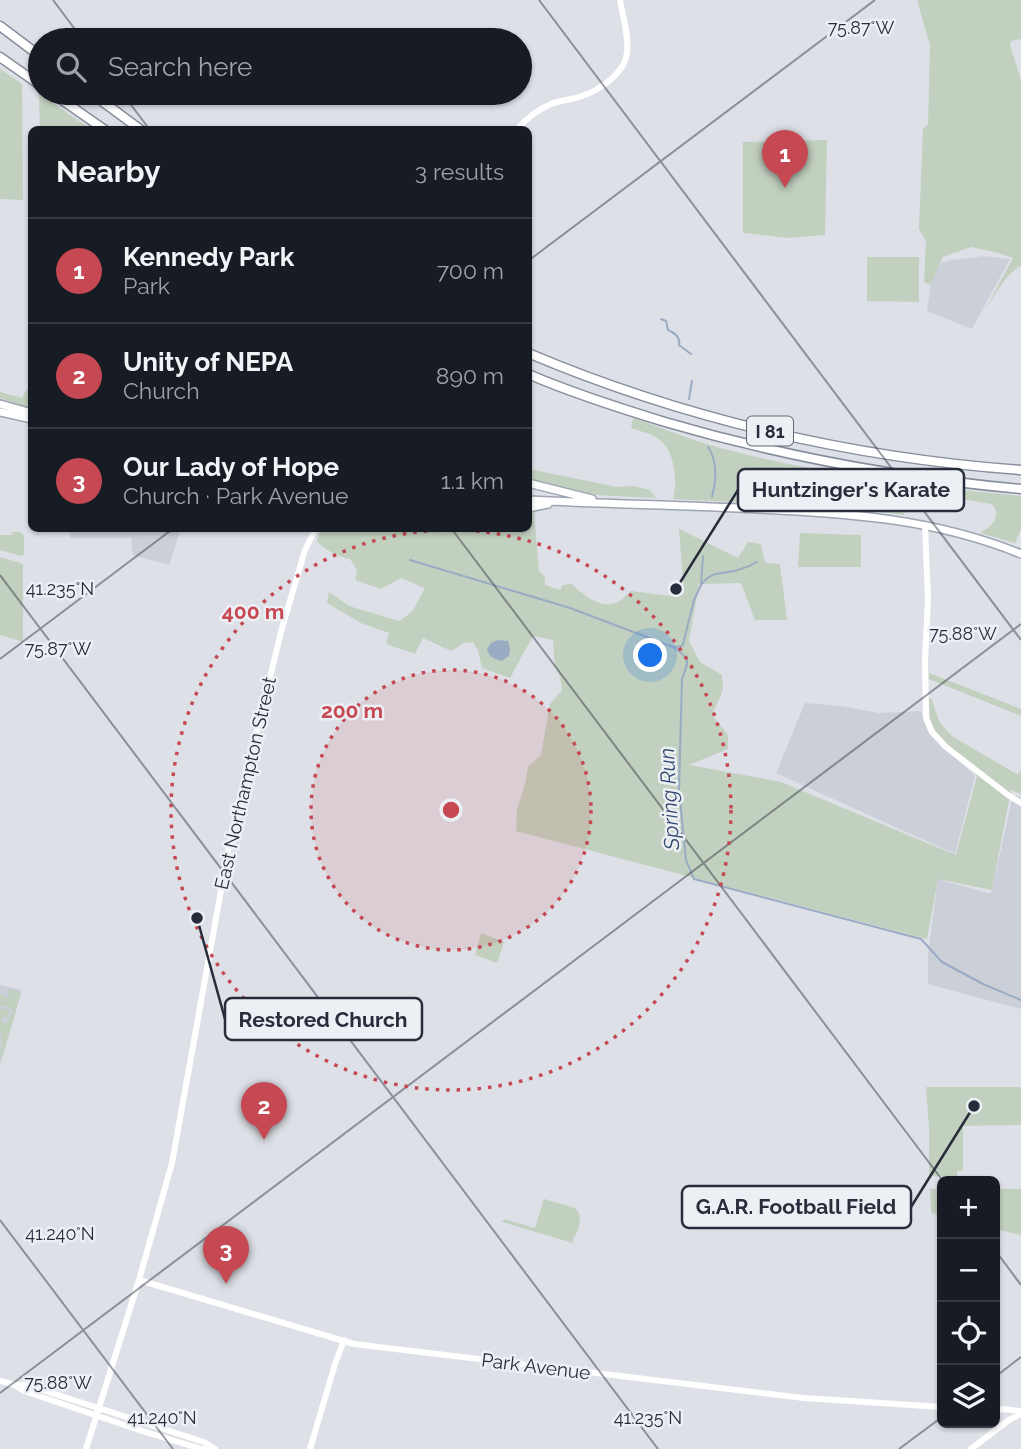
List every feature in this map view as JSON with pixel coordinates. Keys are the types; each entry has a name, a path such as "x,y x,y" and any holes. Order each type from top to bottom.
{"highway":[{"path":"0,26 28,47"},
{"path":"0,57 28,77"},
{"path":"69,105 99,126"},
{"path":"107,105 136,126"},
{"name":"I 81","path":"532,356 594,380 666,403 786,435 892,456 1021,470"},
{"name":"I 81","path":"532,376 640,414 723,439 899,475 1021,489"}],"main road":[{"path":"520,126 549,105 579,97 601,86 622,67 628,48 620,0"},
{"path":"0,404 28,412"},
{"path":"0,412 28,418"},
{"path":"532,484 603,502"},
{"path":"532,500 861,515 925,525 973,537 1021,554"},
{"path":"532,507 559,501"},
{"path":"925,525 928,600 925,686 928,725 937,738 957,755 1021,803"},
{"name":"East Northampton Street","path":"86,1449 172,1163 229,846 282,628 305,550 314,532"},
{"name":"Park Avenue","path":"139,1280 347,1341 792,1397 937,1407"},
{"path":"310,1449 331,1377 347,1341"},
{"path":"0,1381 27,1385 204,1442 213,1448"},
{"path":"15,1385 24,1391 173,1441 202,1449 213,1448"},
{"path":"1000,1410 1021,1412"},
{"path":"971,1449 1021,1412"},
{"path":"1000,1413 1011,1419"}],"shaded area":[{"path":"984,256 1010,259 972,329 927,311 933,265"},
{"path":"70,532 180,532 169,565 133,555 131,538 70,538"},
{"path":"805,703 879,713 921,711 929,733 975,776 955,854 776,773"},
{"path":"1013,795 1021,797 1021,1009 928,984 928,954 938,879 991,894"},
{"path":"0,985 22,990 0,1065"}],"green space":[{"path":"917,0 1021,0 1021,39 1011,41 1010,45 1021,80 1021,266 1005,280 984,312 1013,258 971,247 943,257 930,285 924,282 926,241 919,229 923,129 928,125 930,45"},
{"path":"0,69 22,84 23,200 0,199"},
{"path":"39,105 55,105 87,126 40,126"},
{"path":"827,140 825,235 788,238 743,233 743,142"},
{"path":"867,257 919,257 919,302 867,301"},
{"path":"27,389 28,408 0,398 0,392 22,398"},
{"path":"633,418 720,448 794,465 907,483 1021,496 1021,529 1015,543 980,533 996,517 992,504 914,491 908,494 904,515 838,507 673,499 675,475 668,450 654,436 631,428"},
{"path":"532,470 617,487 634,486 650,490 656,498 596,495 532,481"},
{"path":"532,511 539,571 545,577 545,585 560,590 563,585 572,584 587,597 605,604 618,602 631,591 671,596 684,593 679,529 738,558 748,542 761,544 765,563 780,564 787,620 755,620 741,583 699,584 689,641 700,662 722,675 723,690 712,715 728,735 728,749 689,765 781,782 956,855 977,776 935,731 930,720 931,698 940,723 952,736 1018,775 1021,769 1021,794 1011,790 992,890 938,879 927,939 516,831 517,810 528,767 541,755 550,704 562,690 555,667 553,640 533,636 510,678 482,668 473,642 464,643 451,651 423,638 415,654 386,644 389,633 361,623 327,603 329,592 349,606 399,621 412,612 425,588 401,578 381,589 355,580 357,570 350,559 332,553 317,541 320,532 532,532"},
{"path":"13,532 20,532 24,536 22,556 0,550 0,535 12,535"},
{"path":"800,533 861,535 861,567 798,567"},
{"path":"0,557 23,564 23,642 0,635"},
{"path":"929,673 1021,709 1021,716 929,679"},
{"path":"481,933 504,942 497,963 475,955"},
{"path":"12,989 21,993 0,1059 0,1010 9,1010 7,1018 2,1017 4,1024 13,1012 7,1005 0,1007 0,996 3,994 6,998 9,997 6,992"},
{"path":"926,1087 1021,1087 1021,1125 963,1126 963,1171 957,1171 957,1176 929,1176"},
{"path":"930,1189 937,1189 937,1215 931,1213"},
{"path":"1000,1189 1021,1189 1021,1235 1000,1230"},
{"path":"544,1199 578,1211 580,1224 573,1243 502,1222 504,1219 535,1228"}],"water":[{"path":"498,640 508,641 510,649 509,656 502,661 492,657 487,649 491,643"}],"waterway":[{"path":"661,319 666,321 668,330 678,338 679,345 691,354"},
{"path":"689,399 692,381"},
{"path":"708,447 715,471 712,497"},
{"path":"675,647 683,644 694,600 701,585 703,556"},
{"name":"Spring Run","path":"410,560 570,608 673,647 686,657 687,664 682,679 679,790 686,860 694,879 921,939 942,962 1021,1000"},
{"path":"702,584 712,575 737,570 757,562"}],"place":[{"name":"Kennedy Park","path":"785,188"},
{"name":"Huntzinger's Karate","path":"676,589"},
{"name":"Restored Church","path":"197,918"},
{"name":"G.A.R. Football Field","path":"974,1106"},
{"name":"Unity of NEPA","path":"264,1140"},
{"name":"Our Lady of Hope","path":"226,1284"}]}
